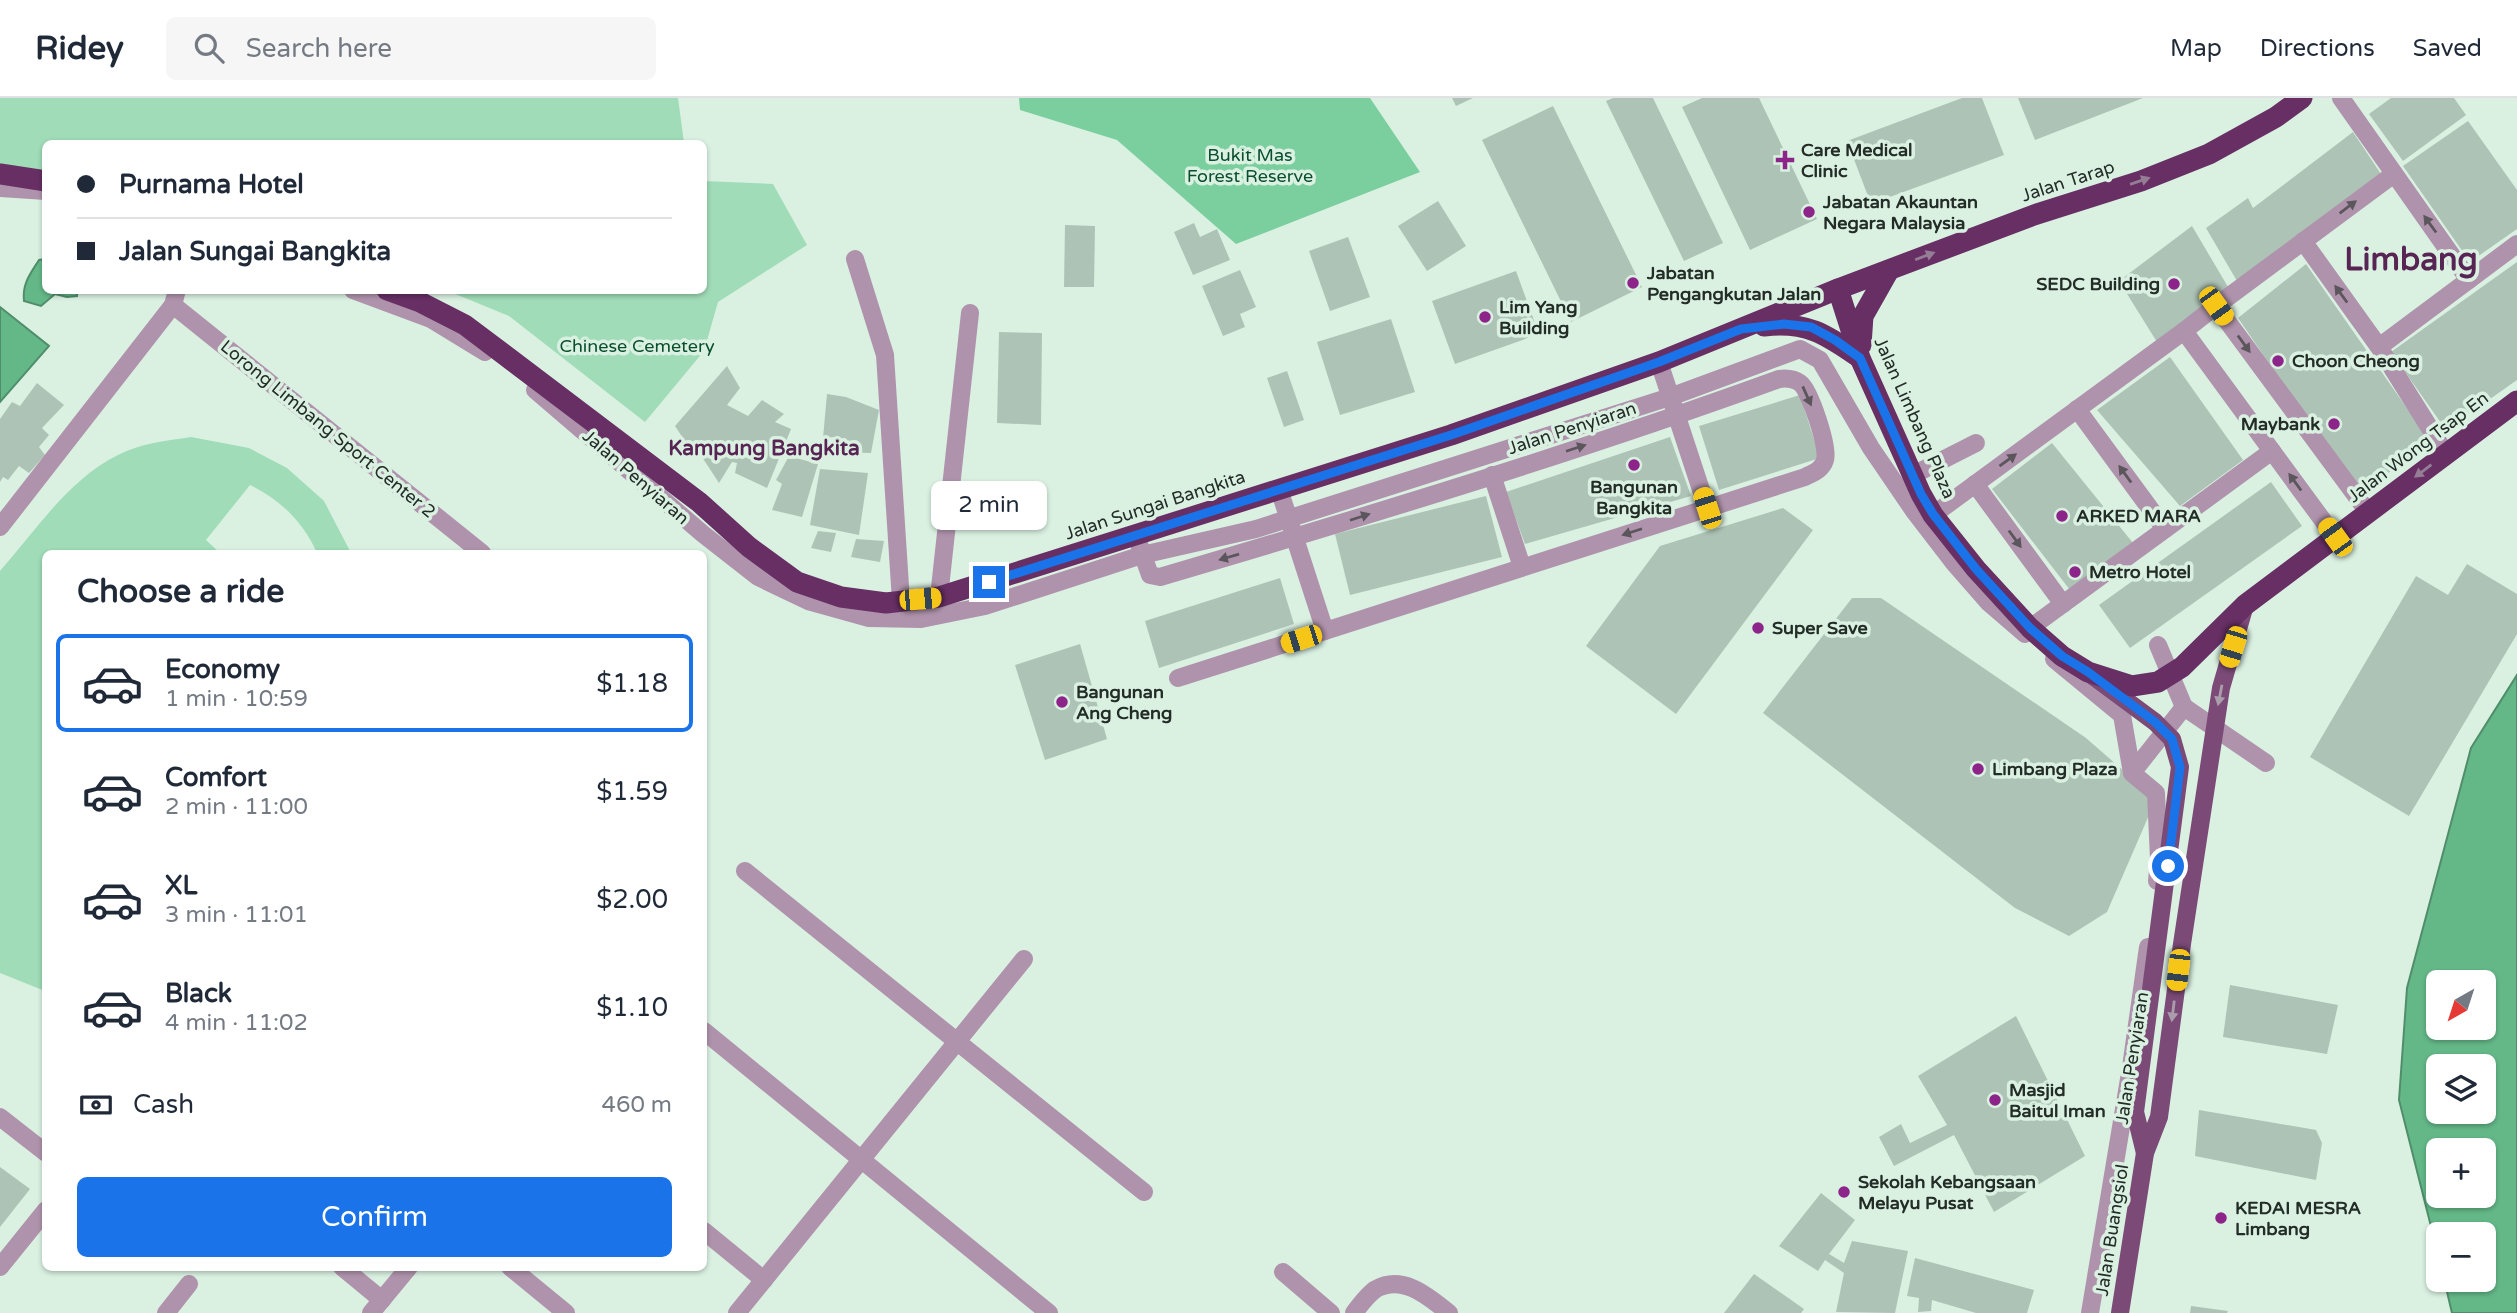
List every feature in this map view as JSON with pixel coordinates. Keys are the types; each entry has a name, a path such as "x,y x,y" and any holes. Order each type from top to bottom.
{"highway":[{"name":"Jalan Tarap","path":"1838,289 2034,215 2141,181 2209,154 2276,117 2302,98"},
{"path":"0,174 42,180"},
{"path":"1860,358 1863,316 1889,270"},
{"name":"Jalan Sungai Bangkita","path":"398,294 465,325 688,494 749,547 797,582 841,597 886,603 939,597 1139,545 1246,500 1451,435 1659,362 1838,289"},
{"name":"Jalan Limbang Plaza","path":"1838,289 1860,358 1933,514 1976,569 2030,628 2062,656 2088,672 2132,686 2158,682 2182,667 2245,605"},
{"path":"1741,329 1784,324 1811,327 1860,358"},
{"name":"Jalan Wong Tsap En","path":"2245,605 2517,401"}],"main road":[{"path":"2145,1153 2159,1117 2221,688 2245,605"},
{"path":"2088,672 2155,722 2172,739 2180,767 2135,1112 2145,1153"},
{"name":"Jalan Buangsiol","path":"2120,1313 2145,1153"}],"street":[{"path":"2341,98 2469,280"},
{"path":"1933,514 2393,174"},
{"path":"0,188 42,191"},
{"path":"2303,241 2379,347 2446,454"},
{"path":"2379,347 2517,244"},
{"path":"855,259 885,355 901,601"},
{"name":"Jalan Penyiaran","path":"364,294 430,319 472,342 548,400 703,534 758,577 808,601 869,618 921,619 985,606 1139,545 1256,529 1670,397 1800,349 1820,360 1871,448 1954,563 1989,603 2122,715 2132,773 2156,793 2160,859 2131,1067 2090,1313"},
{"path":"0,527 175,298"},
{"name":"Lorong Limbang Sport Center 2","path":"175,298 478,550"},
{"path":"2216,306 2368,512"},
{"path":"939,597 970,313"},
{"path":"2184,331 2335,537"},
{"path":"1659,362 1707,508"},
{"path":"1139,545 1150,575 1160,577 1492,475 1676,416 1779,379 1791,378 1801,384 1808,394 1825,448 1826,458 1821,468 1805,477 1178,678"},
{"path":"2077,409 2165,529"},
{"path":"1913,475 1976,443"},
{"path":"2030,628 2272,451"},
{"path":"1492,475 1522,567"},
{"path":"1975,484 2063,604"},
{"path":"1279,489 1325,631"},
{"path":"1246,500 1263,547"},
{"path":"2158,645 2184,707 2266,763"},
{"path":"2132,773 2184,707"},
{"path":"745,871 1144,1192"},
{"path":"737,1313 1024,960"},
{"path":"707,1033 1049,1313"},
{"path":"0,1117 42,1150"},
{"path":"0,1267 42,1215"},
{"path":"707,1233 764,1280"},
{"path":"346,1271 377,1307 406,1271"},
{"path":"515,1271 566,1313"},
{"path":"1283,1272 1331,1313"},
{"path":"1354,1313 1374,1290 1390,1283 1408,1286 1426,1294 1449,1313"},
{"path":"166,1313 189,1284"}],"green space":[{"path":"0,98 678,98 684,140 42,140 42,173 0,166"},
{"name":"Bukit Mas Forest Reserve","path":"1019,98 1370,98 1420,172 1236,244 1117,140 1020,110"},
{"name":"Chinese Cemetery","path":"707,181 773,184 807,245 718,302 704,351 645,422 509,316 455,294 707,294"},
{"path":"191,437 249,448 287,468 324,501 349,550 316,550 290,513 271,497 250,485 206,540 217,550 42,550 42,990 0,973 0,571 54,507 84,477 118,455 154,443"}],"shaded area":[{"path":"42,260 42,294 55,294 41,306 24,301 27,279"},
{"path":"55,294 77,294 67,297"},
{"path":"0,307 49,346 0,402"},
{"path":"2517,675 2517,1313 2452,1313 2447,1292 2496,1292 2496,1222 2430,1222 2426,1208 2496,1208 2496,1138 2426,1138 2426,1207 2399,1100 2407,988 2471,748"}],"building":[{"path":"1452,98 1473,98 1456,106"},
{"path":"1613,98 1653,98 1723,243 1684,261 1606,101"},
{"path":"1702,98 1759,98 1817,219 1750,250 1682,107"},
{"path":"1962,98 1982,98 2004,155 1871,204 1847,141"},
{"path":"2018,98 2143,98 2035,140"},
{"path":"2391,98 2454,98 2466,115 2403,161 2369,114"},
{"path":"1553,106 1642,287 1571,322 1482,140"},
{"path":"2468,121 2517,190 2517,229 2470,262 2403,166"},
{"path":"2353,132 2381,174 2237,281 2206,228 2248,198 2253,208"},
{"path":"1438,201 1466,246 1427,271 1398,226"},
{"path":"1194,223 1200,237 1217,229 1230,260 1193,275 1174,232"},
{"path":"1065,225 1095,226 1094,287 1064,287"},
{"name":"SEDC Building","path":"2192,226 2228,287 2157,342 2119,281"},
{"path":"1348,237 1370,297 1330,311 1309,251"},
{"path":"2517,262 2517,380 2446,430 2391,352"},
{"path":"2306,264 2432,444 2358,493 2238,318"},
{"path":"1240,270 1256,307 1240,314 1245,327 1223,336 1202,286"},
{"name":"Lim Yang Building","path":"1516,271 1539,334 1455,364 1432,301"},
{"path":"1391,319 1415,392 1340,415 1317,342"},
{"path":"999,332 1042,333 1041,425 997,423"},
{"path":"2170,357 2243,460 2180,506 2097,410"},
{"path":"727,366 740,388 727,405 748,416 762,400 784,414 775,422 791,429 767,488 735,473 737,463 732,462 719,483 702,457 715,447 705,442 693,453 675,426"},
{"path":"1287,371 1304,420 1284,427 1267,378"},
{"path":"37,383 64,405 42,428 49,435 39,447 45,455 29,473 19,466 8,480 3,477 0,482 0,419 12,402 20,406"},
{"path":"827,394 846,397 879,410 871,453 833,452 835,437 823,438"},
{"path":"1800,395 1820,458 1719,490 1699,426"},
{"name":"Bangunan Bangkita","path":"1670,437 1691,496 1525,544 1506,492"},
{"name":"ARKED MARA","path":"2052,443 2133,543 2070,590 1992,489"},
{"path":"789,456 818,464 802,517 772,510 782,484 776,480"},
{"path":"820,469 868,473 859,535 810,525"},
{"path":"2271,482 2302,526 2130,648 2099,605"},
{"path":"1486,496 1502,557 1350,595 1335,534"},
{"path":"1783,508 1813,530 1676,714 1586,646 1660,546"},
{"path":"818,531 836,533 831,552 811,548"},
{"path":"856,539 884,541 880,562 851,557"},
{"path":"2467,564 2517,594 2517,634 2409,816 2310,757 2416,576 2448,595"},
{"path":"1280,578 1294,624 1159,668 1145,621"},
{"name":"Limbang Plaza","path":"1852,598 1881,598 2086,738 2156,799 2107,912 2069,936 2015,908 1763,713"},
{"name":"Bangunan Ang Cheng","path":"1080,644 1107,739 1045,760 1015,665"},
{"path":"2230,985 2338,1005 2327,1054 2223,1037"},
{"name":"Masjid Baitul Iman","path":"2016,1016 2085,1156 1994,1212 1954,1135 1894,1166 1879,1137 1901,1124 1910,1143 1947,1125 1918,1076"},
{"path":"2199,1110 2316,1130 2322,1143 2316,1180 2195,1156"},
{"path":"0,1167 30,1189 0,1227"},
{"path":"1821,1193 1855,1220 1829,1254 1844,1263 1852,1241 1908,1251 1895,1313 1836,1312 1844,1273 1825,1260 1818,1271 1779,1246"},
{"path":"1915,1258 2034,1290 2027,1313 1976,1313 1932,1300 1931,1311 1918,1312 1919,1298 1907,1296"},
{"path":"1754,1274 1804,1309 1801,1313 1724,1313"},
{"path":"2191,1306 2228,1311 2190,1313"}],"place":[{"name":"Care Medical Clinic","path":"1785,160"},
{"name":"Jabatan Akauntan Negara Malaysia","path":"1809,212"},
{"name":"Jabatan Pengangkutan Jalan","path":"1633,283"},
{"name":"SEDC Building","path":"2174,284"},
{"name":"Lim Yang Building","path":"1485,317"},
{"name":"Choon Cheong","path":"2278,361"},
{"name":"Maybank","path":"2334,424"},
{"name":"Bangunan Bangkita","path":"1634,465"},
{"name":"ARKED MARA","path":"2062,516"},
{"name":"Metro Hotel","path":"2075,572"},
{"name":"Super Save","path":"1758,628"},
{"name":"Bangunan Ang Cheng","path":"1062,702"},
{"name":"Limbang Plaza","path":"1978,769"},
{"name":"Masjid Baitul Iman","path":"1995,1100"},
{"name":"Sekolah Kebangsaan Melayu Pusat","path":"1844,1192"},
{"name":"KEDAI MESRA Limbang","path":"2221,1218"}],"district":[{"name":"Limbang","path":"2411,259"},
{"name":"Kampung Bangkita","path":"764,448"}],"route":[{"path":"989,582 1451,435 1659,362 1741,329 1784,324 1811,327 1860,358 1921,494 1933,514 1976,569 2030,628 2062,656 2155,722 2172,739 2180,767 2168,866"}]}
